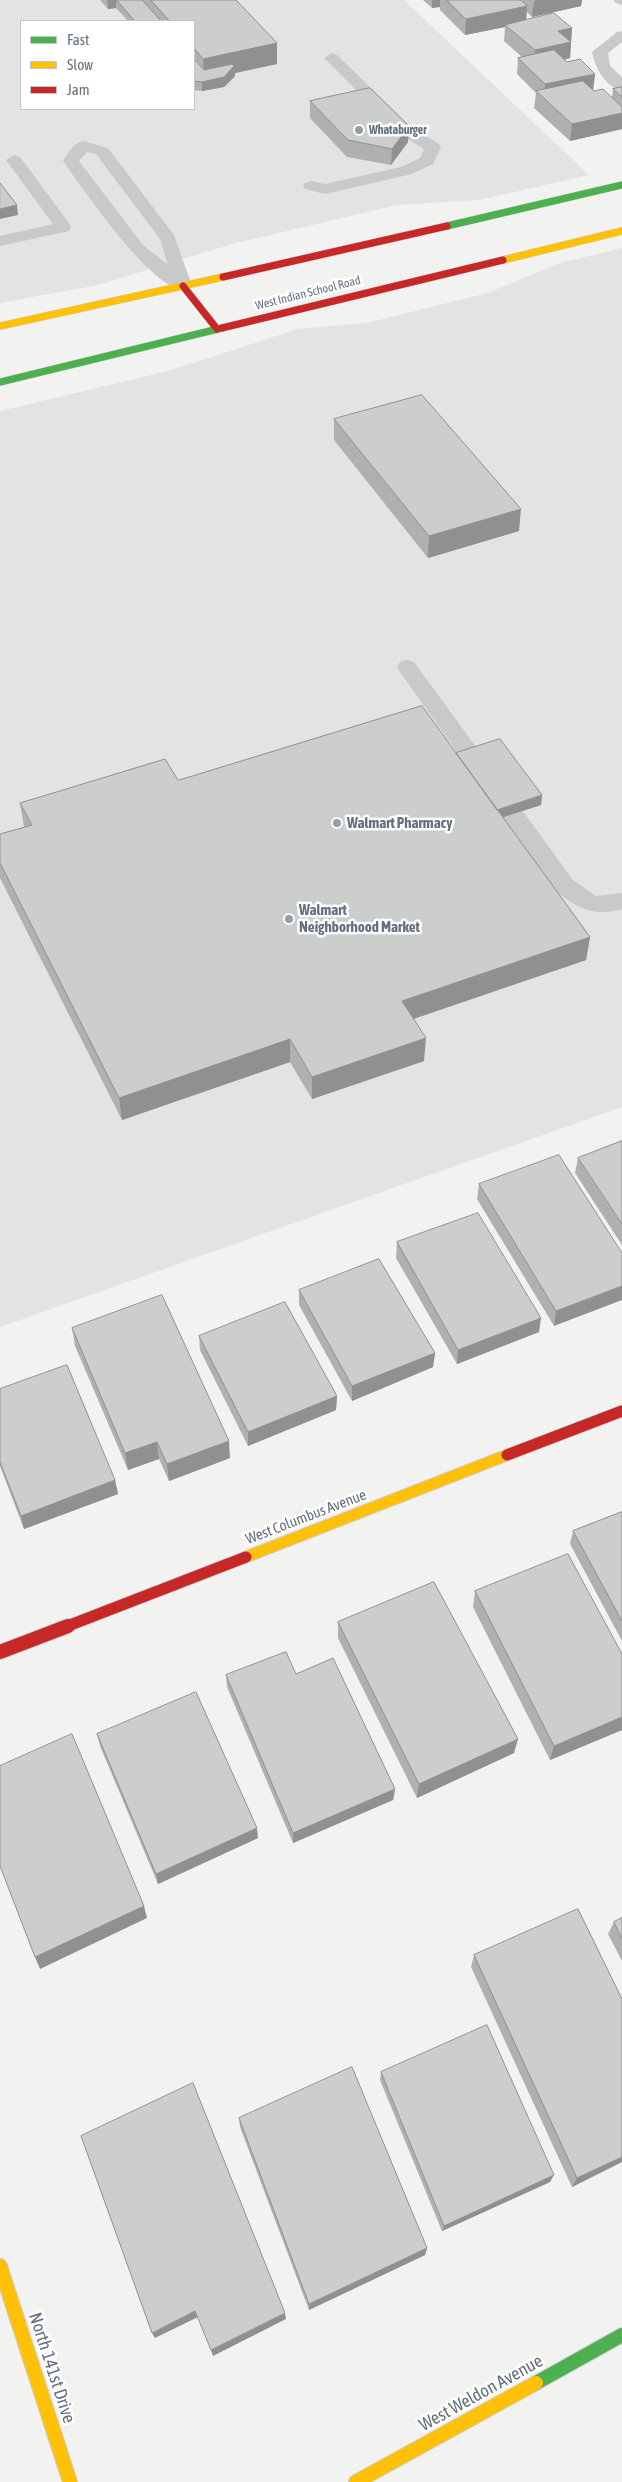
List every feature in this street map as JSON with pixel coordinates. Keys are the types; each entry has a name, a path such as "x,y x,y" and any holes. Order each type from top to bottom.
{"main road":[{"path":"0,326 622,185"},
{"name":"West Indian School Road","path":"0,382 622,231"},
{"path":"183,286 217,329"},
{"name":"West Columbus Avenue","path":"0,1652 622,1411"},
{"name":"North 141st Drive","path":"0,2266 70,2482"},
{"name":"West Weldon Avenue","path":"356,2482 622,2335"}],"lane":[{"path":"622,35 600,52 603,67 622,86"},
{"path":"310,186 325,189 406,171 427,161 433,147 407,132 332,58"},
{"path":"83,146 102,151 168,239 183,286 137,249 71,161 83,146"},
{"path":"0,241 63,227 14,160"},
{"path":"407,667 565,886 582,900 604,907 622,901"}],"shaded area":[{"path":"0,0 404,0 589,175 479,200 397,205 232,244 98,285 0,303"},
{"path":"622,248 622,1107 0,1327 0,411 168,371 298,329 366,323 488,293 560,263"}],"building":[{"path":"117,0 142,0 160,20 134,20"},
{"path":"151,0 236,0 277,43 203,59 195,49 195,20 169,20"},
{"path":"447,0 521,0 527,6 466,19"},
{"path":"554,13 572,28 558,31 571,42 535,50 505,25"},
{"path":"554,50 567,62 580,59 595,74 545,84 518,58"},
{"path":"195,60 204,70 232,64 234,66 224,77 202,82 195,81"},
{"path":"583,81 594,91 603,89 622,107 622,113 572,124 536,91"},
{"path":"622,87 622,97 613,89"},
{"path":"370,88 409,126 392,149 348,140 310,101"},
{"path":"0,183 17,205 0,209"},
{"path":"422,395 521,509 429,536 334,419"},
{"name":"Walmart Neighborhood Market","path":"422,706 590,937 402,1001 426,1038 312,1077 290,1039 119,1098 0,863 0,834 32,825 20,803 165,759 178,780"},
{"path":"500,739 542,795 497,810 456,753"},
{"path":"622,1141 622,1224 578,1158"},
{"path":"559,1155 622,1253 622,1286 556,1311 479,1184"},
{"path":"478,1213 541,1318 458,1350 397,1242"},
{"path":"379,1259 435,1353 352,1386 299,1290"},
{"path":"162,1295 229,1441 167,1464 157,1442 125,1453 72,1328"},
{"path":"285,1302 337,1396 248,1432 199,1336"},
{"path":"67,1365 115,1480 21,1516 0,1462 0,1389"},
{"path":"622,1512 622,1621 573,1531"},
{"path":"568,1554 622,1654 622,1717 554,1746 475,1591"},
{"path":"434,1582 518,1739 419,1784 338,1622"},
{"path":"286,1652 296,1674 333,1658 395,1789 293,1833 226,1675"},
{"path":"196,1692 257,1828 156,1874 97,1734"},
{"path":"72,1734 144,1906 35,1957 0,1866 0,1766"},
{"path":"578,1909 622,1999 622,2157 577,2178 474,1955"},
{"path":"622,1918 622,1939 614,1922"},
{"path":"487,2025 554,2175 444,2226 381,2072"},
{"path":"352,2067 427,2248 309,2304 239,2118"},
{"path":"193,2083 285,2313 211,2350 195,2311 152,2333 81,2136"}],"traffic: fast":[{"path":"447,226 622,185"},
{"path":"0,382 222,328"},
{"path":"536,2383 622,2335"}],"traffic: slow":[{"path":"503,260 622,231"},
{"path":"0,326 223,277"},
{"path":"246,1557 507,1455"},
{"path":"0,2266 70,2482"},
{"path":"356,2482 536,2383"}],"traffic: jam":[{"path":"223,277 447,226"},
{"path":"222,328 503,260"},
{"path":"183,286 217,329"},
{"path":"507,1455 622,1411"},
{"path":"0,1652 246,1557"}],"place":[{"name":"Whataburger","path":"359,130"},
{"name":"Walmart Pharmacy","path":"337,823"},
{"name":"Walmart Neighborhood Market","path":"289,919"}]}
